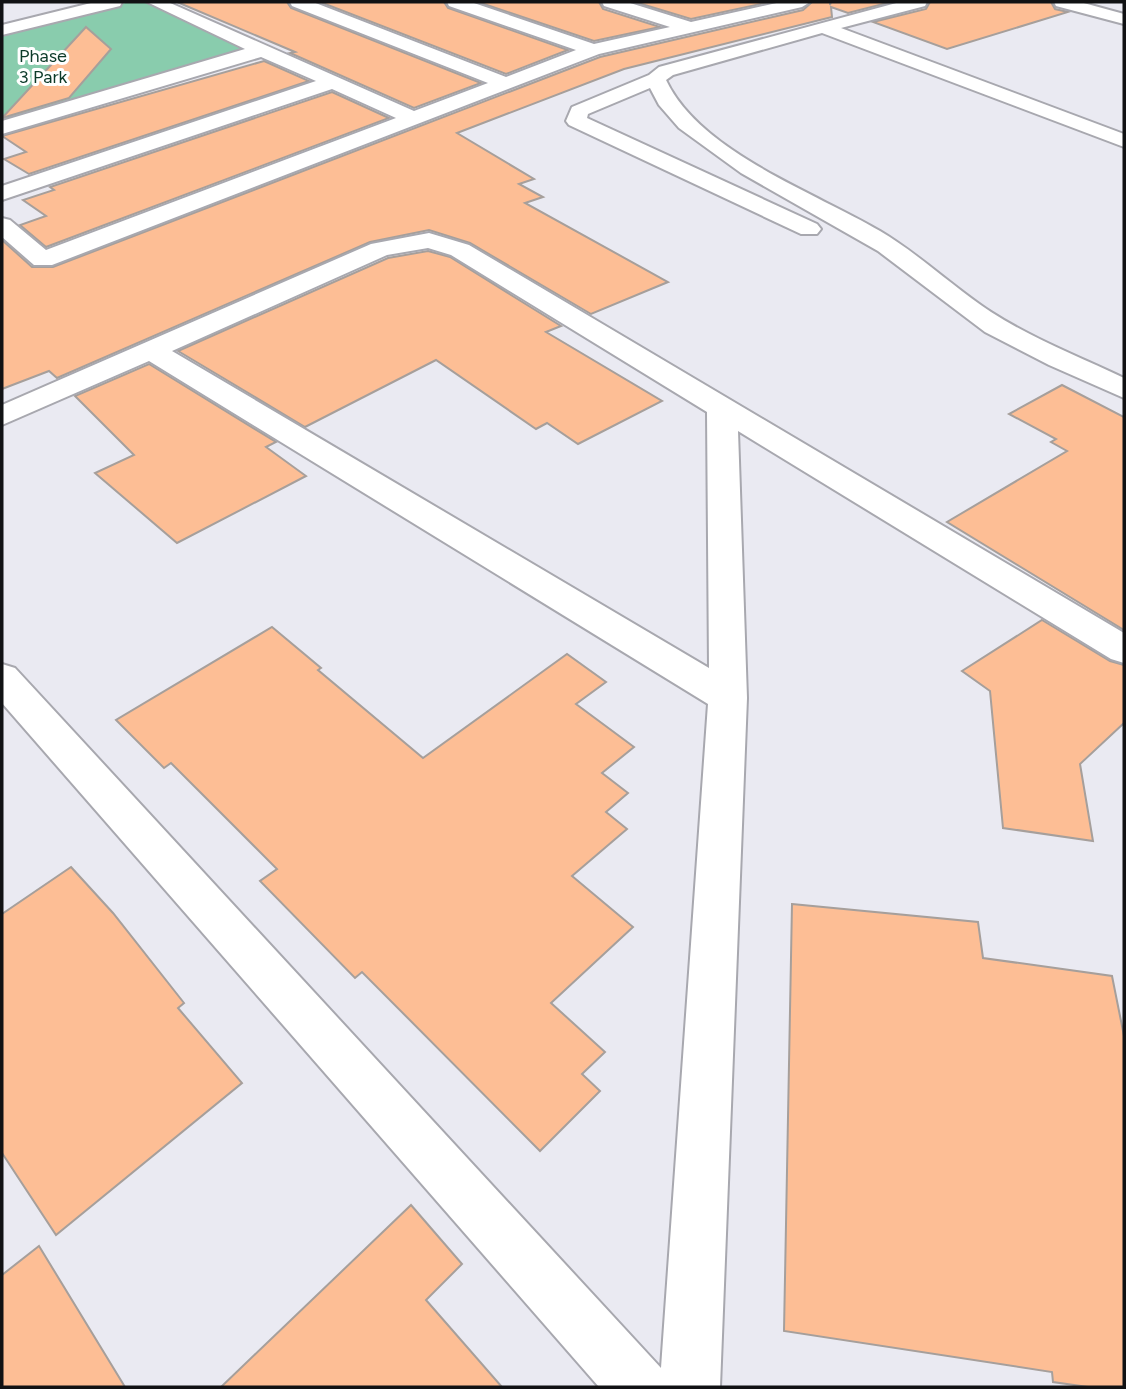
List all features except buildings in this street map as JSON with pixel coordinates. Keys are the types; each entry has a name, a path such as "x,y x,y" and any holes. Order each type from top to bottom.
{"street":[{"path":"2,30 114,2"},
{"path":"155,2 415,119"},
{"path":"298,2 507,83"},
{"path":"455,2 593,50"},
{"path":"610,2 692,28"},
{"path":"919,2 666,71 656,79 579,111 576,121 944,291"},
{"path":"1062,2 1124,19"},
{"path":"2,225 43,260 593,50 692,28 784,3"},
{"path":"823,27 1124,141"},
{"path":"2,128 263,50"},
{"path":"656,79 659,93 701,134 794,196 872,236 908,260 944,291 996,326 1124,389"},
{"path":"2,193 336,82"},
{"path":"2,416 148,349 380,249 429,240 460,250 1124,650"},
{"path":"148,349 728,698"},
{"path":"690,1387 728,698 722,406"},
{"path":"2,678 639,1387"}],"green space":[{"name":"Phase 3 Park","path":"129,2 145,2 247,50 2,122 2,35"}]}
